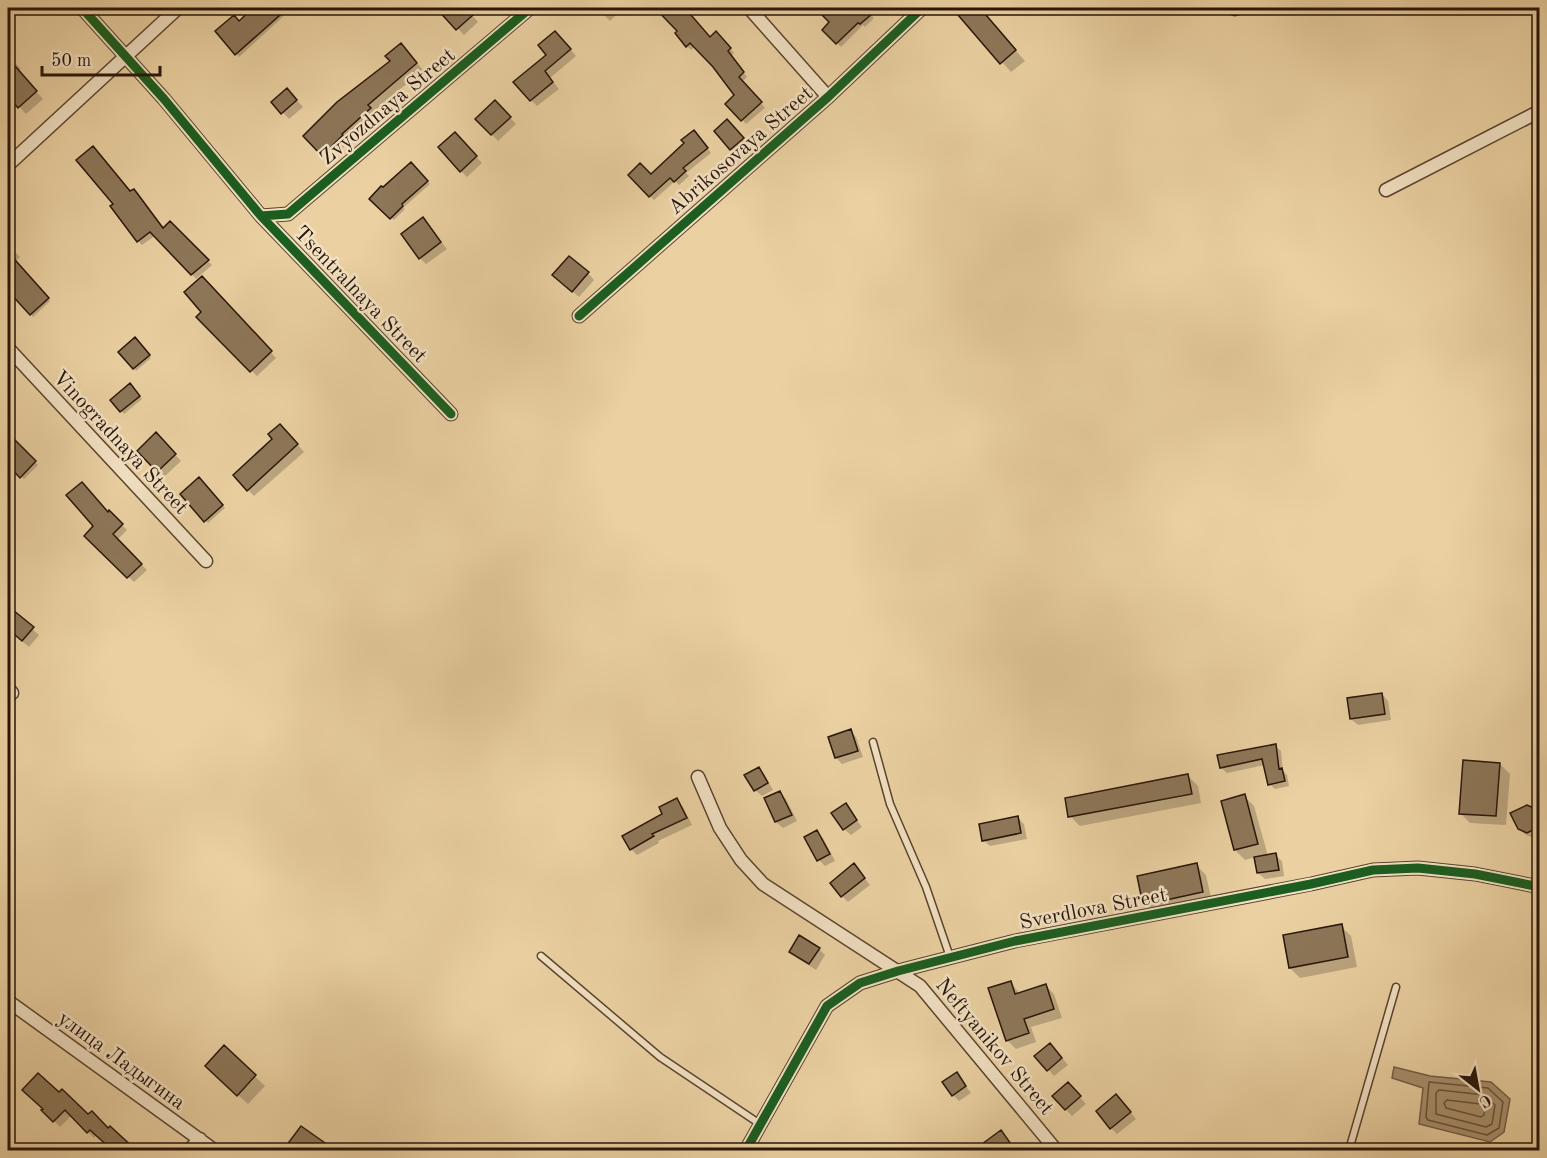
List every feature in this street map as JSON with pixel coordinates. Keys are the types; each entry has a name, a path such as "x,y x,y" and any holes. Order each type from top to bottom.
{"street":[{"name":"Tsentralnaya Street","path":"82,8 164,99 261,216 451,414"},
{"path":"8,165 178,8"},
{"name":"Zvyozdnaya Street","path":"261,216 288,214 530,8"},
{"path":"750,8 828,97"},
{"name":"Abrikosovaya Street","path":"579,316 828,97 922,8"},
{"path":"1386,190 1539,111"},
{"name":"Vinogradnaya Street","path":"8,348 206,561"},
{"name":"Neftyanikov Street","path":"698,777 720,828 741,860 764,884 920,986 1056,1150"},
{"name":"Sverdlova Street","path":"746,1150 827,1006 860,983 1015,941 1373,870 1418,868 1464,873 1539,887"},
{"name":"улица Ладыгина","path":"8,1001 214,1150"},
{"path":"189,1150 200,1139"}],"lane":[{"path":"873,742 890,804 926,887 950,957"},
{"path":"541,956 660,1057 760,1124"},
{"path":"1349,1150 1396,987"}],"water":[{"path":"1394,1067 1430,1076 1491,1082 1510,1099 1504,1132 1490,1142 1419,1124 1423,1088 1392,1078"}],"building":[{"path":"253,8 288,8 235,55 215,31 234,15 239,21"},
{"path":"436,8 467,8 473,15 456,30"},
{"path":"655,8 685,8 710,37 716,31 731,48 728,51 744,72 739,77 762,102 741,121 725,104 734,95 713,67 690,43 686,47 675,33 677,31"},
{"path":"815,8 866,8 872,14 860,24 858,23 836,44 822,30 829,22"},
{"path":"952,8 980,8 1016,50 1000,64"},
{"path":"555,31 571,49 545,71 553,82 530,101 513,82 546,55 538,45"},
{"path":"401,43 417,63 368,105 371,108 322,156 303,136 337,102 390,61 385,56"},
{"path":"8,58 37,91 18,108 8,96"},
{"path":"287,88 297,100 281,114 271,102"},
{"path":"495,100 511,117 491,135 475,119"},
{"path":"727,119 744,138 730,150 714,131"},
{"path":"694,130 708,148 683,168 686,171 674,182 670,178 649,197 628,175 640,163 651,174 684,143 681,140"},
{"path":"455,132 477,156 460,172 438,147"},
{"path":"93,146 130,191 134,189 163,228 170,221 209,260 191,275 150,232 137,242 110,206 113,204 76,160"},
{"path":"411,162 428,181 402,204 403,206 390,219 369,199 381,186 383,187"},
{"path":"423,217 441,242 419,259 401,234"},
{"path":"8,252 49,298 30,315 8,291"},
{"path":"569,256 589,272 572,292 552,275"},
{"path":"202,276 272,351 250,372 196,317 201,312 184,292"},
{"path":"135,337 150,355 133,369 118,352"},
{"path":"130,383 140,396 120,412 110,400"},
{"path":"280,424 298,444 247,491 233,475 272,439 268,434"},
{"path":"156,432 176,454 157,472 137,451"},
{"path":"14,439 36,461 20,478 8,465 8,445"},
{"path":"199,477 223,505 204,522 180,494"},
{"path":"82,482 108,512 109,510 123,524 113,534 142,564 127,578 84,536 93,526 66,495"},
{"path":"8,606 34,627 22,641 8,629"},
{"path":"1382,693 1385,714 1350,719 1347,698"},
{"path":"851,729 858,751 835,758 828,737"},
{"path":"1276,744 1279,769 1282,768 1285,781 1268,785 1262,759 1220,768 1217,755"},
{"path":"1463,760 1500,763 1496,816 1459,814"},
{"path":"759,767 768,783 754,791 744,775"},
{"path":"1188,774 1192,794 1068,817 1065,798"},
{"path":"780,791 792,815 775,822 764,798"},
{"path":"1245,794 1258,844 1234,850 1221,801"},
{"path":"677,798 687,818 652,834 654,836 630,850 622,836 662,814 659,807"},
{"path":"846,803 857,820 843,830 831,813"},
{"path":"1527,805 1536,809 1539,816 1537,828 1527,833 1518,829 1510,813"},
{"path":"1018,816 1021,833 982,841 979,824"},
{"path":"817,830 830,854 817,861 804,837"},
{"path":"1276,853 1279,870 1257,873 1254,857"},
{"path":"854,863 865,878 841,897 830,883"},
{"path":"1197,863 1203,892 1143,905 1137,876"},
{"path":"1342,924 1348,957 1289,968 1283,935"},
{"path":"799,935 820,948 809,964 789,952"},
{"path":"1011,981 1015,994 1046,984 1054,1009 1024,1019 1029,1033 1006,1041 988,988"},
{"path":"1050,1043 1062,1058 1047,1071 1034,1056"},
{"path":"224,1045 256,1075 237,1096 205,1066"},
{"path":"957,1072 966,1086 952,1096 942,1082"},
{"path":"38,1073 59,1092 62,1089 88,1114 92,1111 108,1128 110,1126 136,1150 112,1150 90,1130 87,1133 65,1110 53,1122 41,1110 43,1109 22,1090"},
{"path":"1068,1082 1081,1096 1065,1110 1052,1096"},
{"path":"1116,1094 1131,1112 1110,1129 1096,1111"},
{"path":"301,1126 335,1150 283,1150"},
{"path":"1001,1130 1011,1144 1003,1150 974,1150"}],"cycle path":[{"path":"82,8 164,99 261,216 451,414"},
{"path":"261,216 288,214 530,8"},
{"path":"579,316 828,97 922,8"},
{"path":"746,1150 827,1006 860,983 1015,941 1373,870 1418,868 1475,874 1540,887"}]}
